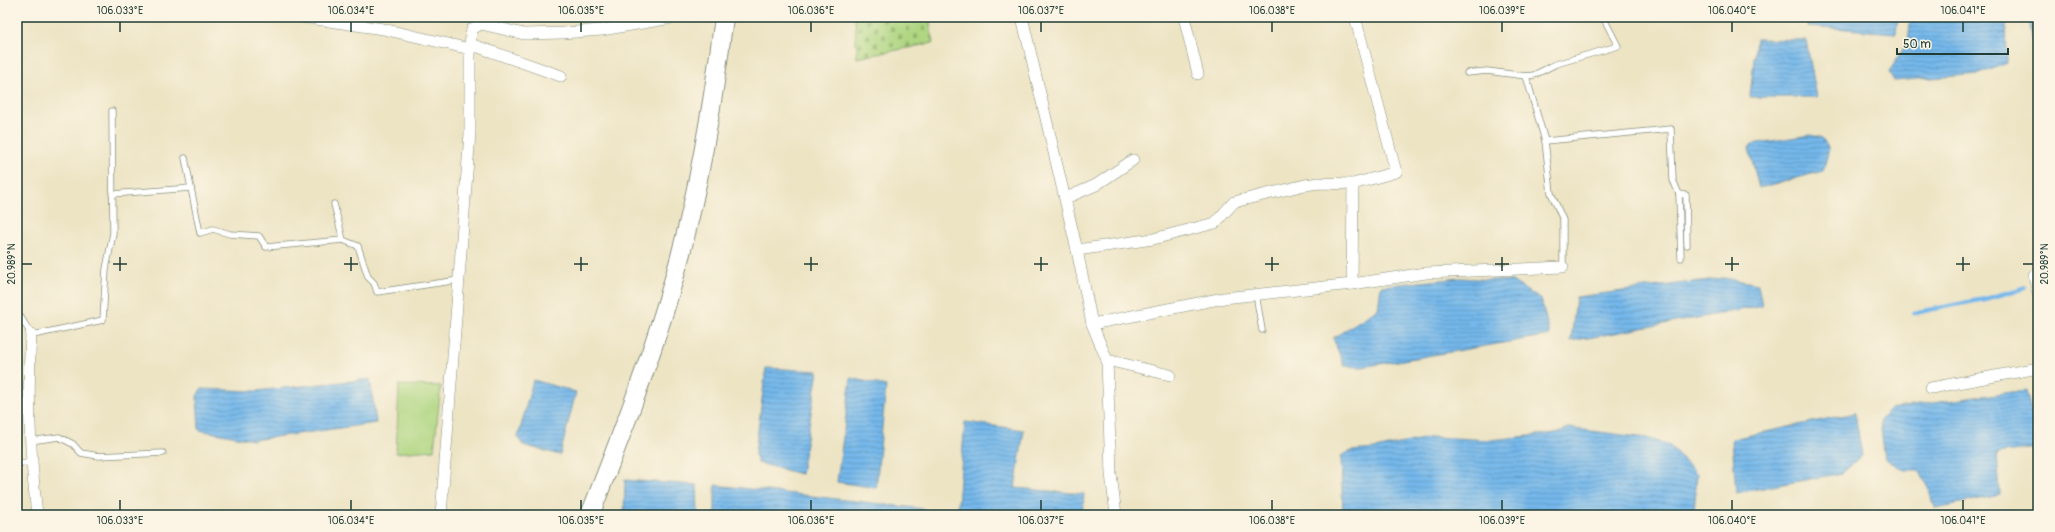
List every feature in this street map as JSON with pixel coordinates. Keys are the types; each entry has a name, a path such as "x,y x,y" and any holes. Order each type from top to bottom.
{"main road":[{"path":"590,515 625,426 675,275 713,105 724,17"}],"street":[{"path":"302,17 383,28 470,47 561,76"},
{"path":"441,515 470,133 470,47 472,29 481,24 524,34 556,33 602,30 677,17"},
{"path":"1022,17 1066,198 1092,324 1107,360 1111,474 1116,515"},
{"path":"1184,17 1198,74"},
{"path":"1077,250 1153,239 1215,224 1234,202 1305,185 1319,183 1353,184 1396,172 1355,17"},
{"path":"1066,198 1096,184 1133,160"},
{"path":"1352,284 1353,184"},
{"path":"1092,324 1224,298 1352,284 1426,273 1563,267"},
{"path":"2034,275 2038,294"},
{"path":"31,334 28,381 31,463 37,515"},
{"path":"1107,360 1170,374"},
{"path":"1931,388 2038,368"}],"lane":[{"path":"1467,73 1486,71 1526,76 1534,75 1556,64 1618,46 1603,17"},
{"path":"1526,76 1545,141 1551,193 1563,220 1563,267"},
{"path":"17,311 31,334 38,334 103,320 106,269 113,233 112,111"},
{"path":"1545,141 1671,129 1673,180 1679,194 1681,258"},
{"path":"185,158 200,233 213,229 230,234 259,236 266,247 343,240 358,246 368,277 374,283 377,292 459,280"},
{"path":"112,194 191,188"},
{"path":"1679,194 1686,195 1687,245"},
{"path":"334,204 343,240"},
{"path":"1256,294 1262,330"},
{"path":"30,441 59,437 73,444 81,453 99,456 163,452"},
{"path":"17,463 31,463"}],"green space":[{"path":"855,17 929,17 933,43 857,58"},
{"path":"399,385 441,386 434,450 396,453"}],"water":[{"path":"1808,17 1898,17 1896,33 1808,26"},
{"path":"1911,17 2006,17 2007,63 1980,74 1894,81 1889,72 1908,41"},
{"path":"2029,17 2038,17 2038,63 2035,62"},
{"path":"1756,39 1806,40 1817,97 1750,97"},
{"path":"1811,135 1822,138 1829,149 1823,171 1759,188 1749,148 1752,144"},
{"path":"1460,278 1512,281 1541,300 1550,335 1362,367 1344,366 1333,338 1378,309 1381,286"},
{"path":"1724,278 1758,284 1762,306 1571,341 1576,297"},
{"path":"766,368 818,371 801,474 758,463 755,454"},
{"path":"851,378 886,386 876,488 837,482"},
{"path":"370,379 376,423 253,440 199,430 197,396 201,389 256,391"},
{"path":"533,380 576,392 560,455 523,445 518,438"},
{"path":"2026,390 2038,438 2038,448 1997,453 2000,495 1935,508 1931,493 1919,470 1904,470 1885,459 1880,421 1890,409"},
{"path":"1855,413 1862,456 1842,473 1736,493 1732,439"},
{"path":"965,422 1024,430 1015,488 1084,494 1082,515 957,515"},
{"path":"1568,428 1646,438 1669,445 1697,474 1694,511 1688,515 1343,515 1341,456 1351,451 1375,449 1433,437 1491,440 1557,433"},
{"path":"625,480 697,485 698,515 624,515"},
{"path":"715,485 924,509 924,515 715,515"}],"waterway":[{"path":"1914,313 1989,298 2024,288"}]}
